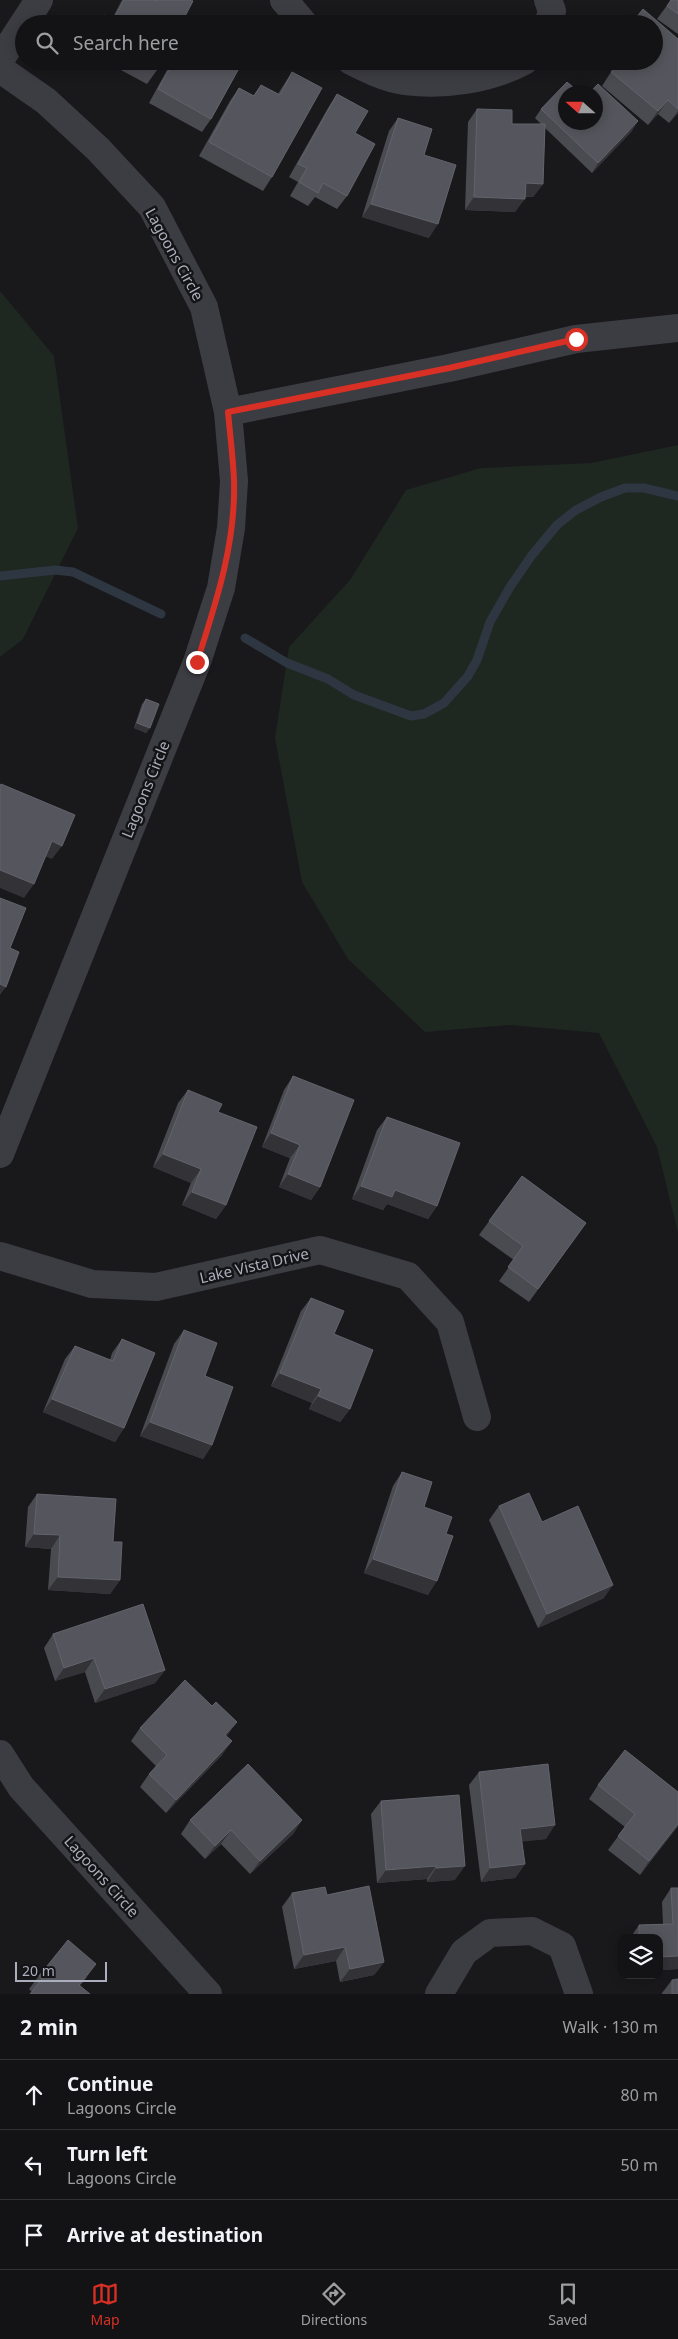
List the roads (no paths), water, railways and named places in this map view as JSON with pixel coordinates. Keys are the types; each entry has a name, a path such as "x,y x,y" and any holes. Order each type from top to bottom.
{"street":[{"path":"29,15 39,0"},
{"path":"284,0 296,15"},
{"path":"548,0 552,11 551,15"},
{"path":"0,60 15,37"},
{"name":"Lagoons Circle","path":"0,69 46,100 98,150 152,207 204,307 228,412 234,481 231,528 221,588 197,662 0,1154"},
{"path":"374,70 403,81 450,83 506,70"},
{"path":"228,412 440,370 576,339 678,328"},
{"name":"Lake Vista Drive","path":"0,1256 92,1284 156,1287 320,1250 408,1276 450,1322 476,1417"},
{"name":"Lagoons Circle","path":"0,1754 21,1787 208,1994"},
{"path":"439,1994 464,1952 490,1933 532,1931 562,1946 579,1994"}],"waterway":[{"path":"245,638 287,663 328,679 354,695 411,716 424,714 444,703 468,676 477,660 490,622 510,587 532,555 557,525 576,510 601,497 625,488 644,488 678,496"},
{"path":"0,576 55,570 73,572 161,614"}]}
